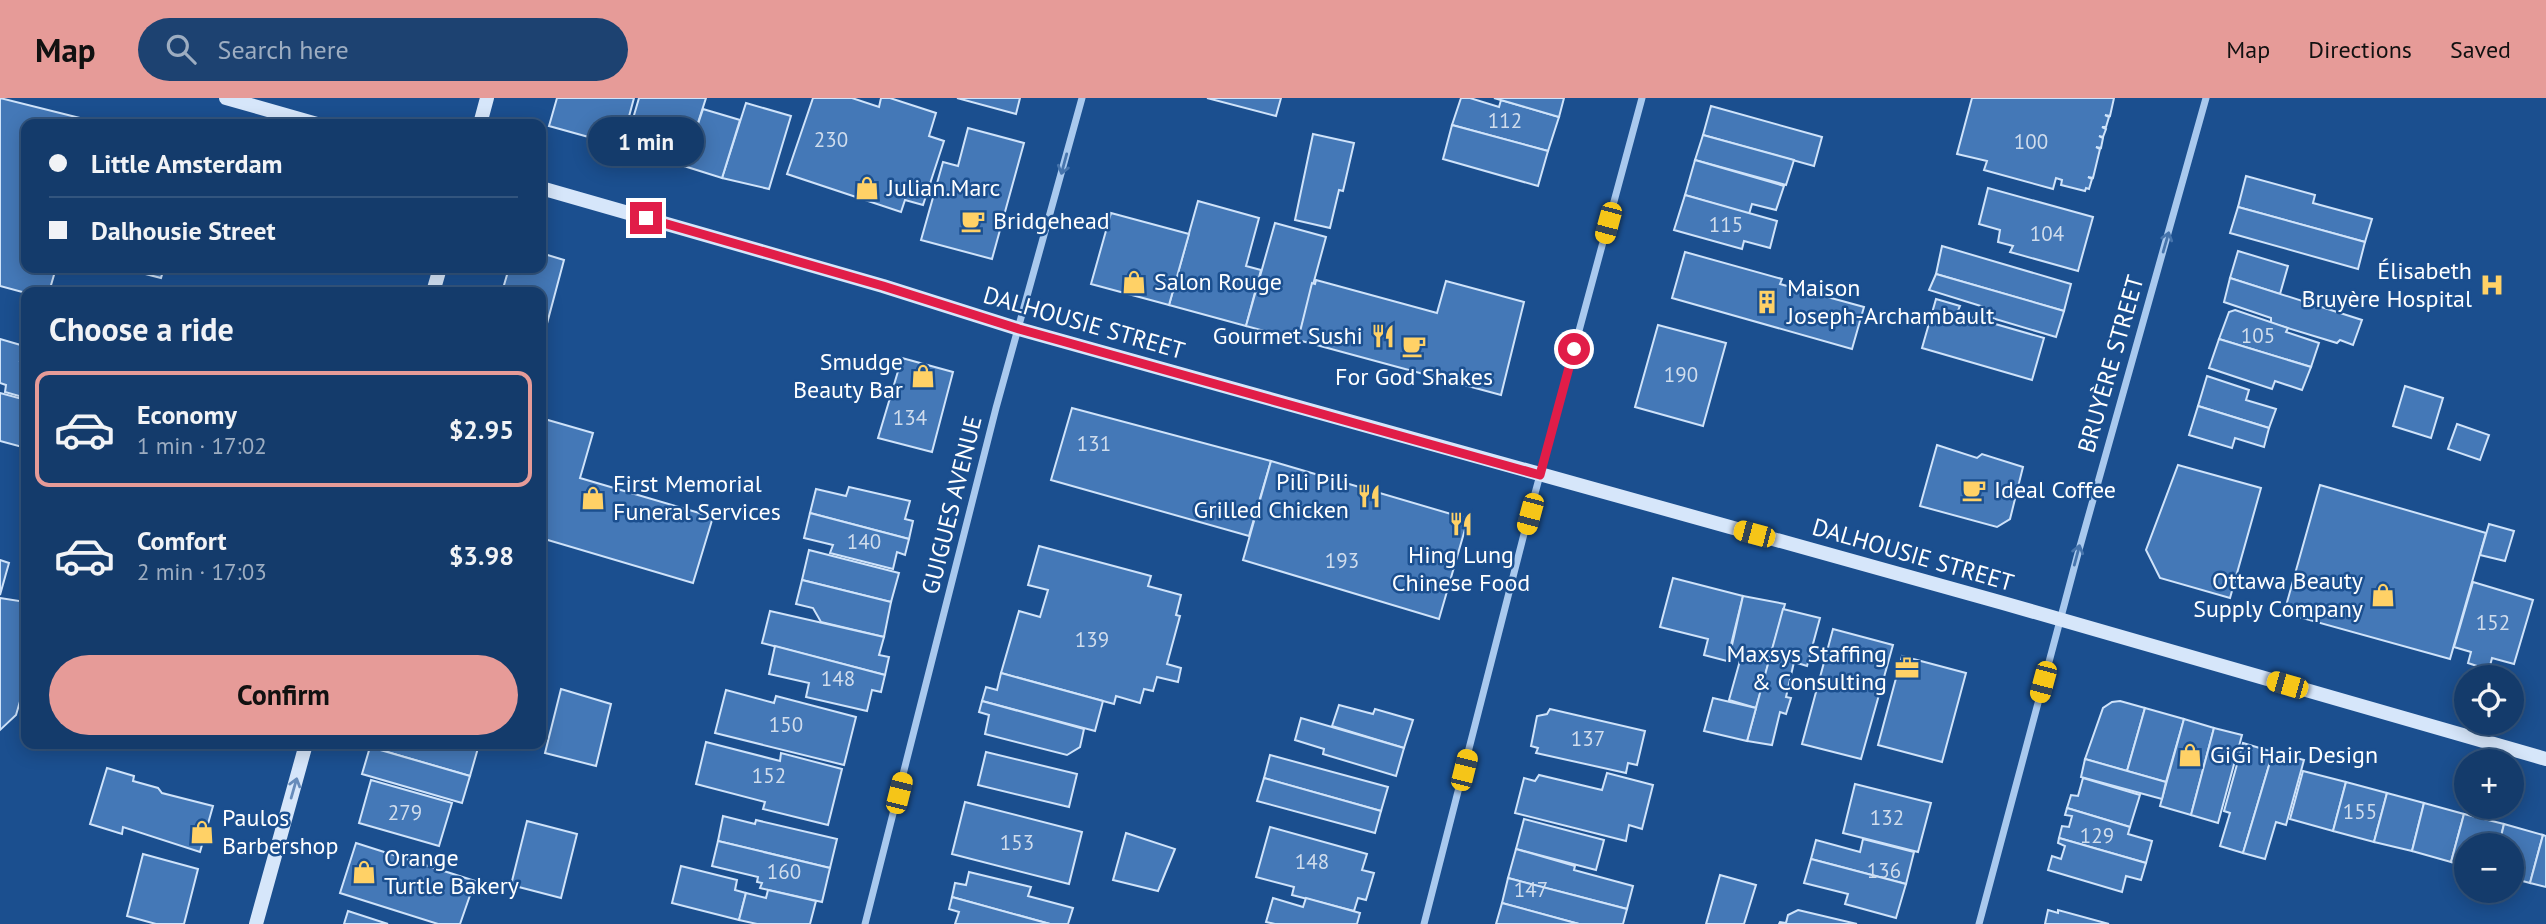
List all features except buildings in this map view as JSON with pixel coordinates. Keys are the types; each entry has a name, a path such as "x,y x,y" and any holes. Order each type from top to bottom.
{"street":[{"path":"226,98 300,119"},
{"path":"481,119 487,98"},
{"name":"GUIGUES AVENUE","path":"865,924 996,408 1082,98"},
{"path":"1423,924 1642,98"},
{"name":"BRUYÈRE STREET","path":"1979,924 2060,621 2206,98"},
{"name":"DALHOUSIE STREET","path":"546,189 883,286 1019,329 2003,603 2546,759"},
{"path":"256,924 305,749"}],"place":[{"name":"Julian.Marc","path":"867,188"},
{"name":"Bridgehead","path":"973,221"},
{"name":"Salon Rouge","path":"1134,282"},
{"name":"Élisabeth Bruyère Hospital","path":"2492,285"},
{"name":"Maison Joseph-Archambault","path":"1767,302"},
{"name":"Gourmet Sushi","path":"1383,336"},
{"name":"For God Shakes","path":"1414,346"},
{"name":"Smudge Beauty Bar","path":"923,376"},
{"name":"Ideal Coffee","path":"1974,490"},
{"name":"Pili Pili Grilled Chicken","path":"1369,496"},
{"name":"First Memorial Funeral Services","path":"593,498"},
{"name":"Hing Lung Chinese Food","path":"1461,524"},
{"name":"Ottawa Beauty Supply Company","path":"2383,595"},
{"name":"Maxsys Staffing & Consulting","path":"1907,668"},
{"name":"GiGi Hair Design","path":"2190,755"},
{"name":"Paulos Barbershop","path":"202,832"},
{"name":"Orange Turtle Bakery","path":"364,872"}],"route":[{"path":"646,218 883,286 1019,329 1540,475 1574,349"}]}
